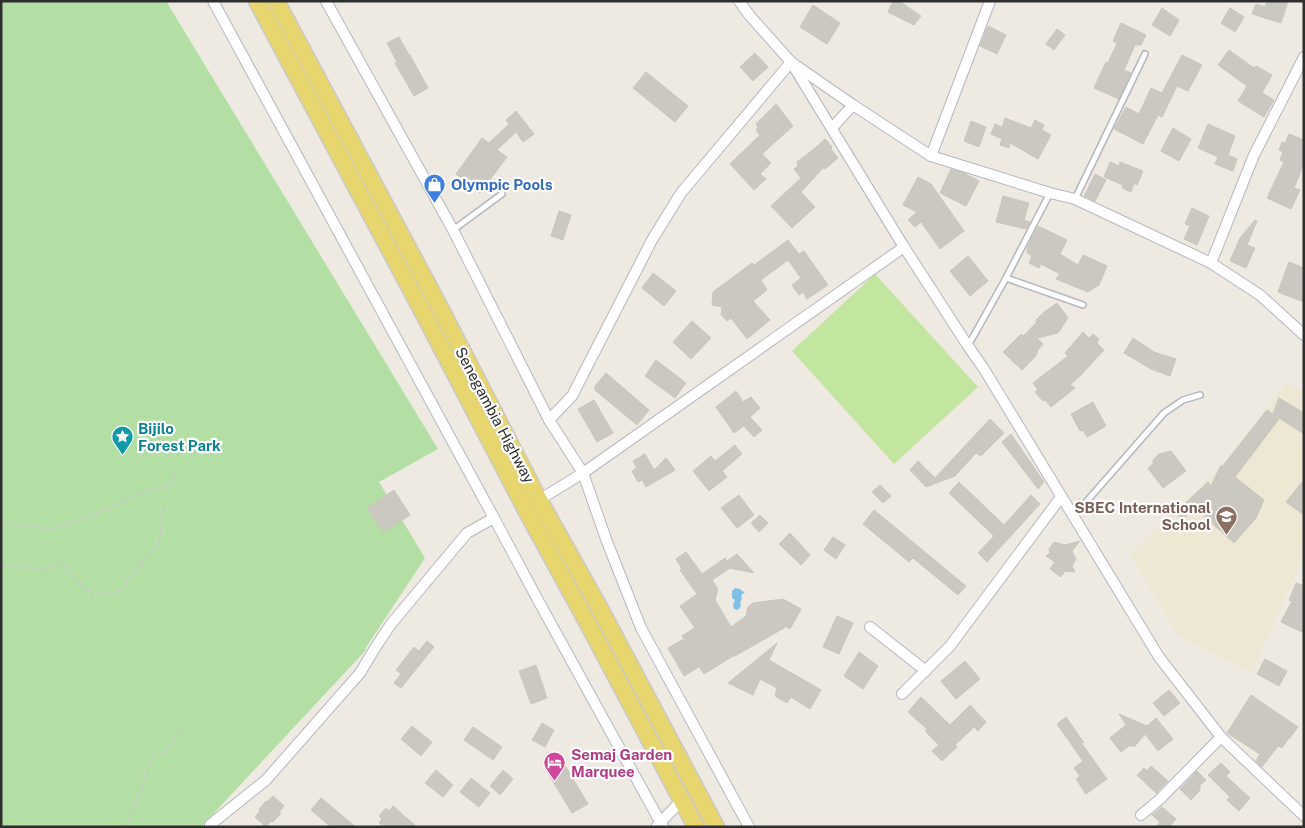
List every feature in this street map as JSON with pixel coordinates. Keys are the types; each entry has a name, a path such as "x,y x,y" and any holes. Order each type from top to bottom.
{"main road":[{"name":"Senegambia Highway","path":"257,1 696,827"},
{"name":"Senegambia Highway","path":"276,1 439,306 539,500 716,827"}],"street":[{"path":"213,1 660,825 682,800"},
{"path":"326,1 452,230 549,420 583,473 606,539 641,628 749,827"},
{"path":"739,1 791,62 904,247 984,369 1159,657 1221,737 1304,816"},
{"path":"931,156 990,1"},
{"path":"1212,263 1254,155 1304,57"},
{"path":"549,420 572,396 652,240 681,193 791,62"},
{"path":"791,62 931,156 1075,199 1212,263 1260,295 1304,335"},
{"path":"832,128 853,105"},
{"path":"539,500 583,473 904,247"},
{"path":"902,694 950,646 1061,497"},
{"path":"210,825 266,780 360,673 391,624 467,533 494,518"},
{"path":"870,627 926,670"},
{"path":"1141,815 1159,800 1221,737"}],"lane":[{"path":"1075,199 1145,54"},
{"path":"968,346 1050,193"},
{"path":"452,230 502,194"},
{"path":"1006,278 1083,305"},
{"path":"1073,517 1164,413 1183,400 1200,395"}],"path":[{"path":"1,524 55,529 92,516 139,494 170,485 176,469"},
{"path":"1,563 44,570 61,563 92,595 119,592 159,543 164,506"},
{"path":"123,827 131,816 154,756 166,753 181,728"}],"shaded area":[{"name":"SBEC International School","path":"1287,383 1304,390 1304,555 1252,672 1179,636 1130,555 1216,472"}],"green space":[{"path":"1,1 166,1 438,449 379,482 425,558 366,650 201,827 1,827"},
{"path":"875,274 978,387 894,464 792,351"}],"water":[{"path":"735,588 745,593 742,594 741,606 738,610 734,609 735,600 732,598 732,591"}],"building":[{"path":"899,1 921,16 914,25 888,12 892,3"},
{"path":"1267,1 1288,1 1281,23 1252,14 1256,4 1265,7"},
{"path":"813,5 840,23 827,44 800,27"},
{"path":"1162,8 1179,20 1170,36 1152,25"},
{"path":"1230,8 1244,17 1235,32 1221,23"},
{"path":"1121,23 1146,35 1141,45 1135,45 1124,70 1131,73 1119,99 1094,88 1117,43 1113,41"},
{"path":"988,26 1006,35 997,54 980,46"},
{"path":"1057,29 1065,35 1054,50 1046,44"},
{"path":"399,37 428,88 414,96 395,63 397,62 387,43"},
{"path":"1229,50 1254,68 1256,66 1272,75 1262,93 1274,100 1264,117 1238,101 1247,86 1218,65"},
{"path":"755,53 768,67 753,81 740,67"},
{"path":"1182,55 1202,65 1188,91 1177,86 1162,117 1158,115 1143,144 1114,129 1126,107 1139,114 1151,88 1162,93"},
{"path":"646,72 688,106 675,122 633,88"},
{"path":"776,104 793,126 762,154 771,163 760,174 766,179 754,190 730,164 760,135 756,130 758,127 756,124"},
{"path":"516,111 534,134 523,142 516,132 497,150 507,157 480,193 456,174 482,138 489,143 509,124 506,120"},
{"path":"1005,118 1031,128 1035,120 1044,125 1042,130 1051,135 1038,159 1010,143 1009,148 1000,145 1002,139 991,134 995,124 1002,127"},
{"path":"971,121 986,127 979,147 964,141"},
{"path":"1208,124 1235,136 1228,155 1237,159 1233,171 1215,164 1218,157 1198,148"},
{"path":"1173,128 1191,139 1179,161 1161,151"},
{"path":"1289,134 1304,140 1304,163 1294,188 1300,190 1291,209 1267,198 1284,162 1280,160 1283,152 1279,150 1282,142 1285,143"},
{"path":"825,139 838,158 825,169 823,168 801,192 815,207 792,228 771,206 801,178 794,169 798,166 797,162"},
{"path":"1110,162 1119,166 1120,162 1143,171 1137,185 1134,183 1131,192 1122,188 1123,185 1104,177"},
{"path":"951,169 979,181 966,206 940,193"},
{"path":"1095,174 1106,180 1095,201 1084,196"},
{"path":"918,177 931,184 964,231 940,249 921,222 915,227 908,220 917,212 903,205"},
{"path":"1003,196 1029,203 1024,220 1030,222 1026,229 996,222"},
{"path":"1192,208 1209,216 1197,245 1184,239 1190,226 1185,224"},
{"path":"559,211 571,215 563,240 551,236"},
{"path":"1255,220 1257,221 1247,245 1255,248 1246,268 1230,261 1240,238"},
{"path":"1038,226 1067,240 1060,254 1078,265 1083,255 1107,266 1099,285 1088,292 1056,279 1060,274 1041,264 1039,268 1029,263 1032,256 1027,253 1027,248"},
{"path":"788,240 799,254 804,251 828,285 807,299 803,292 799,295 792,285 801,278 788,260 761,280 767,290 753,301 770,320 747,339 731,318 727,321 721,315 722,307 712,305 713,292 752,263 754,265"},
{"path":"968,256 988,281 970,296 950,271"},
{"path":"1289,262 1304,268 1304,302 1278,292"},
{"path":"653,273 676,291 664,306 642,288"},
{"path":"1057,303 1068,318 1058,333 1037,338 1043,344 1036,356 1022,370 1003,352 1021,334 1023,336 1044,312"},
{"path":"692,321 711,338 691,359 673,342"},
{"path":"1083,332 1089,338 1093,334 1099,339 1097,343 1104,350 1070,385 1075,388 1051,407 1035,392 1038,390 1033,383 1068,356 1065,353"},
{"path":"1133,338 1154,352 1176,359 1170,376 1151,369 1124,353"},
{"path":"656,360 686,383 675,398 645,376"},
{"path":"606,373 649,410 637,425 595,390 595,386"},
{"path":"736,391 743,402 751,397 760,408 750,417 762,430 754,437 744,426 734,433 716,407"},
{"path":"1279,398 1304,413 1304,434 1273,414"},
{"path":"594,400 613,433 597,442 578,409"},
{"path":"1093,402 1106,426 1087,437 1083,430 1080,431 1071,414"},
{"path":"1267,410 1279,419 1235,477 1264,500 1256,518 1234,543 1195,508 1182,520 1175,513 1208,482 1211,486 1221,465 1222,467"},
{"path":"990,419 1004,433 981,456 976,453 955,476 926,487 910,470 918,461 935,478"},
{"path":"1011,434 1044,482 1038,489 1002,442"},
{"path":"735,445 742,454 722,471 727,477 709,491 693,471 711,456 715,461"},
{"path":"1171,451 1186,471 1163,488 1148,468 1159,454"},
{"path":"645,454 654,470 666,458 675,470 646,487 642,480 638,482 632,471 637,468 633,461"},
{"path":"1304,480 1304,515 1286,502"},
{"path":"959,482 1004,525 1031,495 1040,504 987,562 978,553 994,536 949,493"},
{"path":"880,485 891,496 883,503 872,492"},
{"path":"394,490 410,515 383,532 367,508"},
{"path":"739,495 754,515 737,528 721,508"},
{"path":"874,510 966,586 958,595 913,558 909,562 863,524"},
{"path":"760,515 768,523 759,532 751,523"},
{"path":"790,533 810,555 801,565 779,544"},
{"path":"833,537 845,545 836,559 824,550"},
{"path":"1080,541 1072,551 1076,559 1072,566 1075,572 1065,571 1061,577 1050,569 1055,562 1046,556 1050,553 1049,549 1054,542 1065,545"},
{"path":"686,552 702,574 725,558 727,561 737,554 754,573 730,568 712,580 718,589 715,600 731,627 746,616 748,607 753,603 783,599 801,609 790,629 785,626 704,674 699,667 684,676 668,648 684,639 682,636 695,628 680,606 697,594 680,570 682,569 676,559"},
{"path":"1296,583 1304,586 1304,633 1281,622 1292,601 1289,600"},
{"path":"837,616 853,623 839,654 823,647"},
{"path":"427,641 434,647 401,688 394,683 401,674 396,670 414,647 419,651"},
{"path":"777,643 769,660 821,690 810,709 791,697 787,703 775,696 777,688 760,679 753,695 728,683"},
{"path":"859,652 878,666 863,689 844,676"},
{"path":"1265,659 1287,671 1279,686 1257,674"},
{"path":"965,661 980,679 956,699 941,681"},
{"path":"536,665 547,698 531,704 519,671"},
{"path":"1169,690 1180,703 1164,716 1153,703"},
{"path":"1251,695 1298,727 1282,748 1278,746 1262,767 1256,761 1260,754 1227,733"},
{"path":"921,697 950,725 970,705 986,722 978,731 974,727 942,761 932,751 939,745 925,731 927,729 908,712"},
{"path":"1119,714 1147,726 1156,718 1173,739 1158,751 1145,734 1135,746 1129,746 1121,752 1110,738 1126,725"},
{"path":"1066,717 1084,743 1080,741 1107,779 1086,794 1076,779 1080,776 1074,768 1083,761 1057,724"},
{"path":"542,723 554,730 545,747 532,740"},
{"path":"412,726 432,742 421,756 401,739"},
{"path":"473,727 502,747 493,760 464,740"},
{"path":"557,757 566,767 588,804 572,813 546,770 546,766"},
{"path":"1221,763 1230,772 1226,776 1250,798 1239,811 1227,800 1230,797 1208,775"},
{"path":"1151,766 1168,781 1156,793 1137,775 1144,768 1147,771"},
{"path":"436,770 453,785 443,797 425,783"},
{"path":"503,770 513,779 500,795 490,786"},
{"path":"1197,771 1206,780 1200,785 1200,790 1191,800 1180,789"},
{"path":"471,778 490,793 479,807 460,792"},
{"path":"273,796 284,806 279,812 281,813 266,827 255,817 260,811 259,809"},
{"path":"321,798 356,827 331,827 311,810"},
{"path":"393,806 417,827 384,827 379,823 382,819 379,816 386,808 389,811"},
{"path":"1162,807 1176,819 1169,827 1156,827 1160,822 1152,815"}],"place":[{"name":"Olympic Pools","path":"435,203"},
{"name":"Bijilo Forest Park","path":"122,456"},
{"name":"SBEC International School","path":"1227,535"},
{"name":"Semaj Garden Marquee","path":"555,782"}]}
